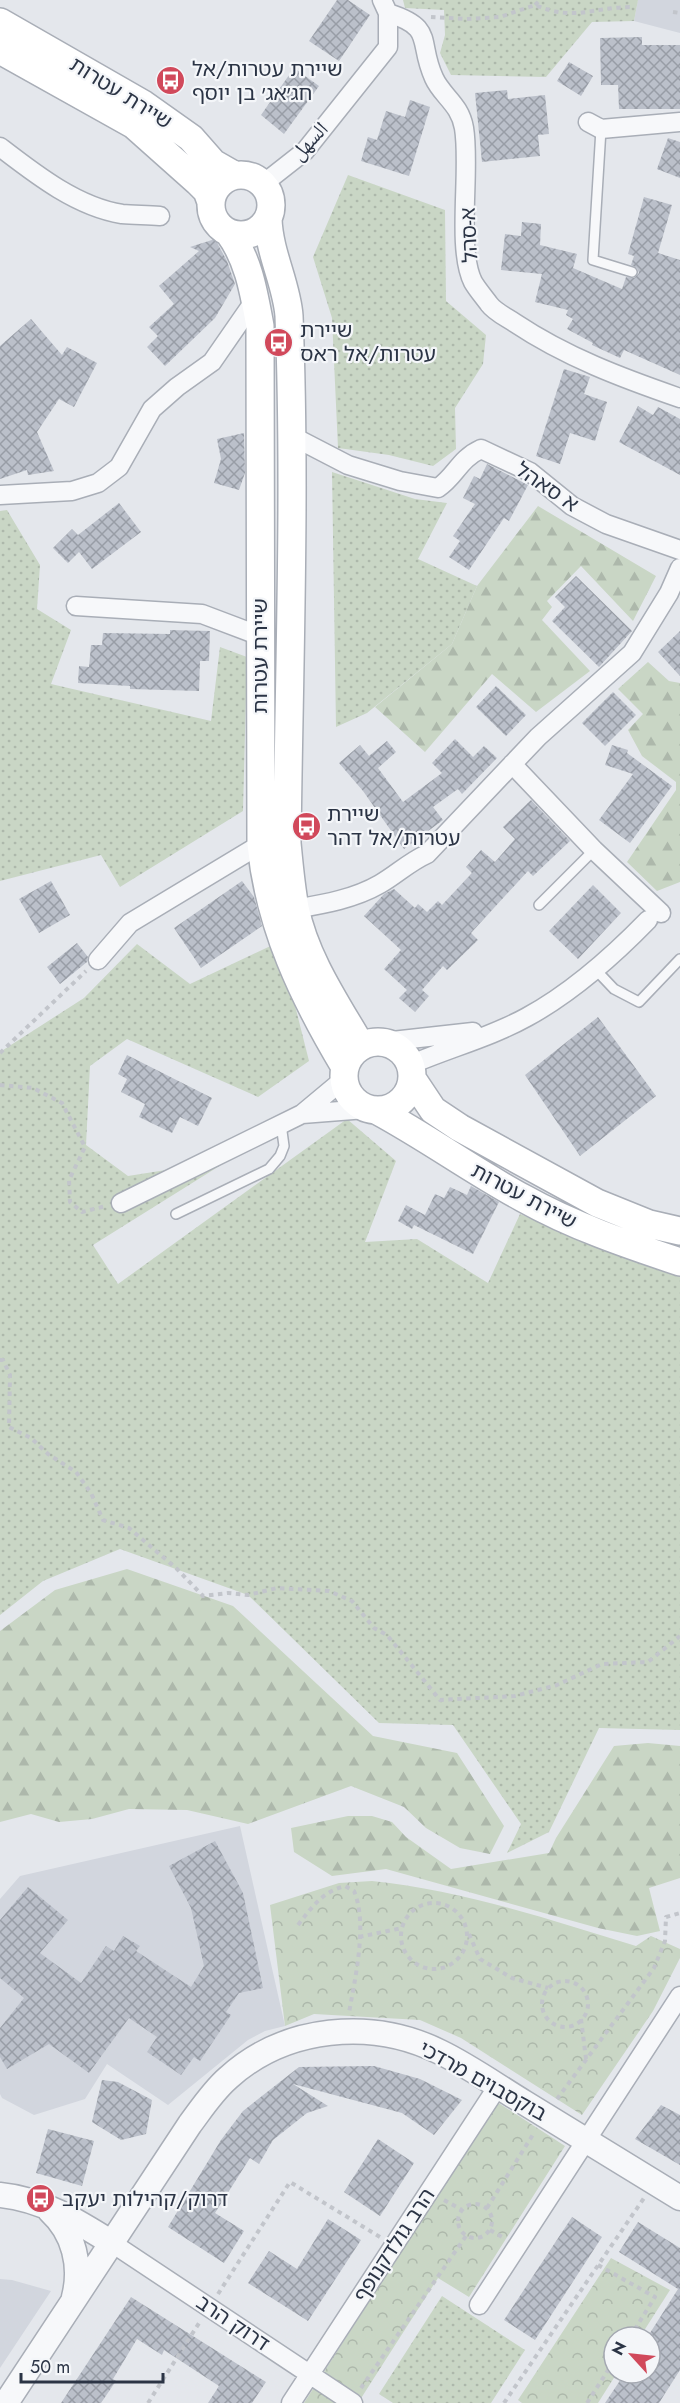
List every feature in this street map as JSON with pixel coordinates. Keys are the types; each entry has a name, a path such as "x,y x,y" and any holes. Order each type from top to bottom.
{"main road":[{"name":"שיירת עטרות","path":"0,22 143,104 191,138 213,163 234,175"},
{"name":"שיירת עטרות","path":"0,50 134,125 198,182 207,191 211,202"},
{"path":"244,174 263,184 270,198 271,209 262,227 253,233 240,236 229,233 216,222 211,213 211,202 220,183 234,175 244,174"},
{"name":"שיירת עטרות","path":"268,219 269,236 288,312 292,436 287,843 295,909 318,973 372,1044"},
{"name":"שיירת עטרות","path":"229,233 238,245 251,280 260,326 261,844 264,873 283,942 314,1016 344,1073"},
{"path":"372,1044 402,1052 409,1062 412,1075 407,1096 398,1105 372,1110 356,1103 346,1091 344,1073 349,1057 372,1044"},
{"name":"שיירת עטרות","path":"412,1075 433,1110 460,1128 597,1203 649,1224 680,1231"},
{"name":"שיירת עטרות","path":"372,1110 410,1128 483,1175 579,1226 680,1262"}],"street":[{"name":"السهل","path":"263,184 305,151 388,47 392,11"},
{"name":"א-סהל","path":"392,11 420,30 434,79 455,104 464,125 468,156 466,234 468,262 473,281 491,306 538,339 581,361 680,398"},
{"path":"594,125 680,122"},
{"path":"0,147 30,171 94,206 121,214 160,216"},
{"path":"0,495 72,491 99,483 119,467 152,409 177,387 212,362 255,300"},
{"name":"א סאהל","path":"292,436 348,465 400,482 438,488 448,482 468,455 481,449 530,472 580,511 606,524 680,550"},
{"path":"295,909 344,900 379,885 413,860 427,854 538,737 632,653 669,593 680,568"},
{"path":"76,606 202,614 260,636"},
{"path":"412,1075 417,1062 498,1029 544,1007 596,969 655,916 512,764"},
{"path":"98,960 130,923 261,844"},
{"path":"372,1044 498,1029"},
{"path":"121,1203 302,1114 344,1073"},
{"path":"302,1114 372,1110"},
{"path":"479,2305 680,1996"},
{"name":"בוקסבוים מרדכי","path":"6,2403 190,2124 228,2078 251,2061 306,2036 336,2031 389,2034 440,2051 680,2198"},
{"name":"הרב גולדקנופף","path":"291,2403 498,2086"},
{"path":"0,2195 44,2205 78,2221 112,2243"},
{"path":"44,2205 58,2218 68,2232 74,2251 77,2286 73,2302"},
{"name":"דרוק הרב","path":"112,2243 352,2402"}],"lane":[{"path":"594,125 593,260 632,272"},
{"path":"539,905 594,850"},
{"path":"596,969 614,989 639,1002 680,959"},
{"path":"176,1214 269,1170 280,1156 284,1146 281,1124"}],"path":[{"path":"392,11 466,20 500,17 535,5 540,0"},
{"path":"535,5 555,13 580,14 609,7 632,7"},
{"path":"673,12 680,13"},
{"path":"0,1053 98,960"},
{"path":"0,1085 33,1088 62,1104 85,1147 69,1180 69,1202 82,1212 121,1203"},
{"path":"0,1360 3,1360 10,1375 9,1427 31,1438 48,1454 76,1472 91,1493 103,1520 129,1528 177,1569 203,1596 228,1593 248,1595 277,1588 329,1591 352,1601 374,1628 387,1635 440,1700 515,1696 557,1685 602,1664 648,1662 680,1636"},
{"path":"298,1925 318,1898 345,1886 354,1891 358,1901 358,1937 356,1971 346,2031"},
{"path":"468,1931 463,1954 455,1963 433,1970 421,1967 411,1960 404,1951 401,1940 402,1928 407,1916 416,1908 438,1903 457,1911 464,1920 480,1959 512,1978 548,1988"},
{"path":"487,2208 545,2115 654,1968 665,1941 666,1917 680,1912"},
{"path":"358,1937 402,1928"},
{"path":"562,1980 578,1984 587,1997 586,2013 569,2026 561,2026 547,2018 542,2003 548,1988 562,1980"},
{"path":"581,2019 586,2059"},
{"path":"148,2403 290,2182 394,2245"},
{"path":"504,2403 654,2182"},
{"path":"476,2204 487,2208 492,2220 489,2231 478,2238 466,2236 458,2222 462,2210 476,2204"},
{"path":"352,2402 466,2236"},
{"path":"598,2265 655,2297 638,2325"},
{"path":"587,2403 602,2380"}],"shaded area":[{"path":"638,0 680,0 680,33 634,21"},
{"path":"240,1826 285,2026 265,2031 248,2040 168,2105 107,2064 85,2099 34,2115 2,2098 0,2094 0,1899 20,1876"},
{"path":"0,2279 51,2291 0,2368"}],"green space":[{"path":"403,0 638,0 634,21 592,22 546,77 451,75 440,53 445,35 444,10 405,8"},
{"path":"348,175 445,210 446,301 486,335 483,364 455,408 456,449 433,466 389,455 338,448 332,318 313,257"},
{"path":"332,472 415,499 447,503 418,559 477,586 452,644 367,713 336,727"},
{"path":"538,506 656,576 633,621 581,566 547,601 552,607 542,620 590,671 536,712 492,674 425,752 375,707 452,644 477,586"},
{"path":"7,510 40,565 37,609 71,630 51,684 211,721 220,647 247,657 243,811 120,887 101,855 0,881 0,511"},
{"path":"648,662 669,681 680,683 680,882 657,891 627,862 676,790 676,782 642,756 628,730 643,714 618,689"},
{"path":"279,942 309,1061 258,1097 127,1039 90,1066 86,1145 128,1176 229,1160 93,1245 118,1284 347,1119 396,1161 365,1242 417,1239 488,1283 520,1214 637,1262 680,1273 680,1730 599,1728 549,1832 507,1853 521,1824 453,1725 379,1723 248,1595 120,1549 43,1581 0,1615 0,1052 84,998 137,944 190,984"},
{"path":"127,1569 233,1606 373,1736 457,1753 504,1826 490,1854 460,1848 426,1828 404,1807 351,1786 248,1824 187,1810 129,1809 92,1819 59,1822 31,1814 0,1822 0,1631 55,1590"},
{"path":"648,1743 680,1746 680,1878 649,1888 660,1931 637,1936 598,1928 386,1869 332,1876 294,1852 291,1828 348,1816 372,1816 392,1822 406,1837 451,1869 549,1853 556,1838 614,1746"},
{"path":"372,1881 406,1885 472,1899 538,1916 636,1946 651,1936 680,1949 680,1958 653,2011 582,2115 461,2038 420,2020 314,2014 285,2026 270,1905 339,1883"},
{"path":"497,2102 565,2146 469,2297 438,2278 358,2403 304,2403"},
{"path":"611,2258 670,2290 648,2325 602,2325 602,2385 609,2385 598,2403 522,2403 518,2400"},
{"path":"442,2296 525,2350 491,2403 393,2403 379,2394"}],"building":[{"path":"337,0 348,0 370,15 339,61 309,41"},
{"path":"642,37 642,45 680,45 680,109 619,109 618,85 601,85 600,38"},
{"path":"569,62 593,76 581,96 557,81"},
{"path":"294,68 319,86 284,134 261,115"},
{"path":"507,90 508,99 545,95 549,134 538,135 540,156 482,162 475,93"},
{"path":"410,100 430,107 409,176 361,161 368,137 377,140 386,111 405,117"},
{"path":"668,138 680,142 680,178 657,169"},
{"path":"644,197 672,205 658,253 680,260 680,375 624,350 620,358 592,345 593,343 567,329 573,319 566,315 568,310 535,302 542,274 501,270 505,234 521,236 522,222 541,224 540,245 577,254 573,268 622,289 626,277 634,278 639,273 637,268 631,265 634,256 628,254"},
{"path":"215,239 227,261 235,284 215,318 165,366 147,347 158,336 149,327 174,304 159,286 199,251 190,247"},
{"path":"31,319 62,355 67,347 97,363 74,407 59,399 37,432 54,471 28,475 27,470 0,479 0,346"},
{"path":"564,369 590,377 584,394 607,402 595,441 570,433 560,464 536,456"},
{"path":"638,406 653,415 658,407 680,419 680,475 619,442"},
{"path":"244,433 245,473 239,490 214,483 221,459 217,439"},
{"path":"487,464 528,485 509,521 504,518 469,570 449,557 460,541 453,536 475,504 463,498 474,476 480,479"},
{"path":"119,503 141,532 92,569 79,552 68,563 53,548 72,529 78,535"},
{"path":"576,576 632,631 599,667 552,621 565,607 555,597"},
{"path":"170,630 210,631 209,661 200,661 199,691 130,689 130,686 78,683 79,666 89,667 91,645 102,645 103,633 170,634"},
{"path":"680,631 680,676 658,652"},
{"path":"496,686 526,715 506,736 476,707"},
{"path":"613,692 636,715 605,746 582,723"},
{"path":"455,739 473,757 484,746 497,758 462,794 458,789 433,807 443,820 404,849 363,791 339,763 360,745 369,756 387,741 396,752 378,768 403,802 442,773 432,763"},
{"path":"612,745 628,750 627,753 672,786 630,843 599,820 633,774 605,765"},
{"path":"531,800 570,841 533,876 528,871 471,933 478,940 447,970 443,966 422,990 429,996 415,1012 399,998 407,990 384,969 401,950 364,916 384,894 394,889 415,908 418,904 427,912 438,901 442,905 472,873 466,867 481,850 495,862 515,839 503,827"},
{"path":"51,881 70,915 39,933 19,899"},
{"path":"242,881 254,897 262,926 201,968 174,928"},
{"path":"593,885 621,913 578,959 549,931"},
{"path":"77,943 88,957 87,962 60,984 47,967"},
{"path":"598,1017 656,1096 580,1156 525,1075"},
{"path":"127,1055 212,1098 198,1126 180,1117 172,1133 139,1117 145,1104 121,1092 127,1079 118,1074"},
{"path":"471,1186 499,1202 473,1254 414,1225 412,1229 398,1221 406,1205 425,1215 435,1194 444,1198 450,1187 467,1195"},
{"path":"215,1841 243,1893 263,1988 239,1993 226,2012 231,2015 200,2061 194,2057 181,2075 147,2052 157,2037 129,2018 89,2073 49,2044 7,2069 0,2057 0,2028 24,1998 0,1978 0,1920 28,1887 68,1920 40,1953 81,1983 106,1946 114,1951 123,1936 140,1946 136,1951 191,1987 204,1966 191,1908 169,1866"},
{"path":"374,2066 420,2079 462,2100 434,2135 402,2113 293,2084 328,2106 307,2113 273,2140 259,2164 250,2158 215,2213 244,2231 224,2263 168,2227 221,2140 243,2111 299,2067"},
{"path":"102,2080 118,2082 152,2100 146,2134 121,2140 92,2122"},
{"path":"661,2105 680,2115 680,2165 635,2139"},
{"path":"48,2129 94,2141 82,2186 36,2173"},
{"path":"378,2139 414,2163 380,2216 344,2192"},
{"path":"572,2217 602,2237 535,2340 504,2320"},
{"path":"328,2219 361,2240 308,2321 248,2283 269,2251 297,2269"},
{"path":"638,2222 680,2248 680,2370 659,2403 605,2403 617,2385 662,2385 662,2325 655,2325 678,2289 619,2252"},
{"path":"131,2297 266,2382 252,2403 208,2403 219,2386 164,2350 162,2355 137,2339 113,2379 116,2381 101,2403 61,2403"}],"place":[{"name":"שיירת עטרות/אל חג׳אג׳ בן יוסף","path":"171,81"},
{"name":"שיירת עטרות/אל ראס","path":"279,342"},
{"name":"שיירת עטרות/אל דהר","path":"306,826"},
{"name":"דרוק/קהילות יעקב","path":"41,2199"}]}
